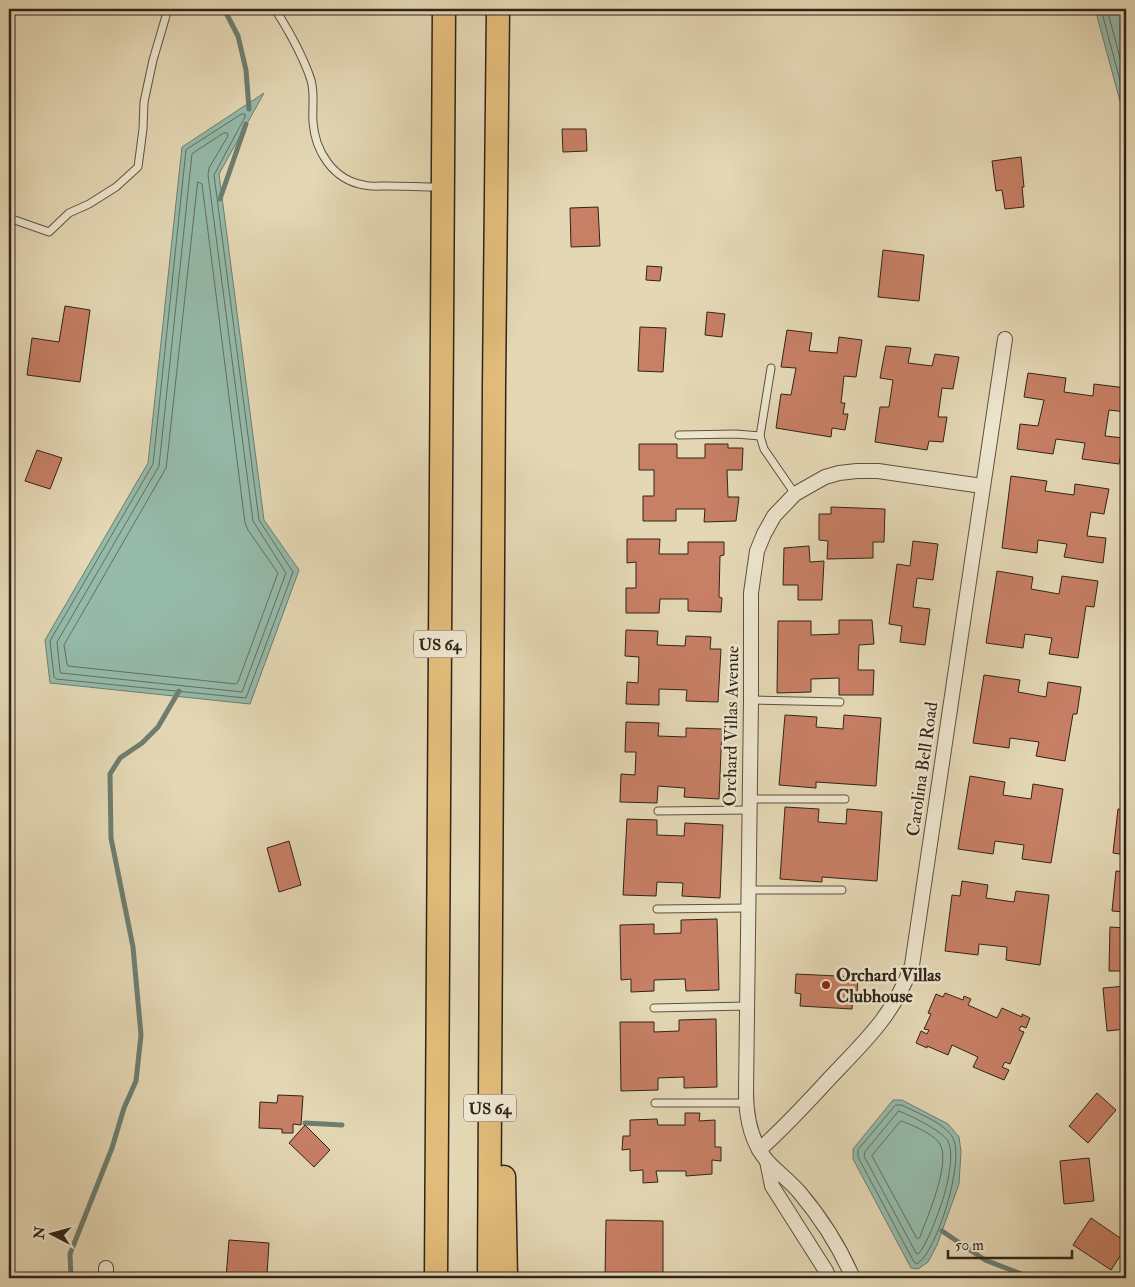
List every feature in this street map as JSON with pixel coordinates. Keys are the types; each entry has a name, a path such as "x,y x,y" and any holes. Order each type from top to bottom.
{"highway":[{"name":"US 64","path":"436,1278 444,9"},
{"name":"US 64","path":"489,1278 498,9"},
{"path":"491,937 501,1030 506,1278"}],"street":[{"name":"Carolina Bell Road","path":"763,1155 782,1129 887,1016 912,966 1005,339"},
{"name":"Orchard Villas Avenue","path":"828,1278 826,1271 772,1186 763,1155 751,1129 746,1103 751,593 757,551 774,516 795,494 825,477 857,471 878,471 982,486"},
{"name":"Orchard Villas Avenue","path":"763,1155 800,1193 827,1230 846,1261 853,1278"}],"lane":[{"path":"9,218 49,232 68,213 88,204 116,187 138,168 144,102 153,60 168,9"},
{"path":"275,9 308,74 313,95 313,122 317,143 324,158 334,172 363,185 443,187"},
{"path":"771,368 760,436 764,449 795,494"},
{"path":"679,435 736,434 760,436"},
{"path":"751,700 840,702"},
{"path":"658,811 845,799"},
{"path":"749,890 842,890"},
{"path":"657,909 748,908"},
{"path":"654,1008 747,1006"},
{"path":"655,1103 746,1103"}],"water":[{"path":"1095,9 1126,9 1126,123"},
{"path":"264,93 219,174 264,520 299,570 250,704 50,683 45,640 148,463 182,147"},
{"path":"893,1100 902,1100 948,1124 959,1137 961,1151 959,1184 937,1245 928,1262 918,1269 911,1268 853,1159 853,1149"}],"building":[{"path":"562,129 586,129 587,151 563,152"},
{"path":"1021,157 1024,207 1005,209 1002,190 996,191 992,161"},
{"path":"598,207 600,246 571,247 570,208"},
{"path":"883,250 924,255 919,301 878,297"},
{"path":"647,266 662,267 660,281 646,280"},
{"path":"65,306 90,310 80,382 27,375 32,338 59,342"},
{"path":"707,312 725,314 722,337 705,335"},
{"path":"640,327 666,328 663,372 638,371"},
{"path":"787,330 812,333 809,351 837,353 839,337 862,340 856,377 844,376 841,403 845,403 843,414 848,414 845,430 832,428 831,437 776,428 781,394 791,395 796,368 781,367"},
{"path":"886,346 911,348 908,363 932,366 935,354 959,357 953,389 942,388 938,417 947,417 943,442 929,441 927,450 875,442 880,407 889,407 893,380 880,378"},
{"path":"1028,373 1066,378 1064,392 1093,396 1094,384 1126,388 1126,412 1109,410 1105,436 1124,438 1119,464 1082,459 1085,443 1056,439 1053,454 1017,449 1020,424 1038,426 1044,400 1024,397"},
{"path":"639,444 677,444 677,458 705,458 705,444 728,444 728,448 743,448 742,470 727,470 728,497 739,497 736,521 704,522 705,509 676,509 676,521 643,521 643,496 654,496 654,470 639,470"},
{"path":"37,450 62,458 50,489 25,481"},
{"path":"1011,476 1047,481 1045,491 1074,495 1075,484 1109,489 1104,514 1091,512 1087,536 1106,538 1103,563 1064,557 1067,544 1038,540 1037,553 1002,548"},
{"path":"831,507 885,509 884,542 873,542 873,558 827,559 828,541 819,540 819,514 831,514"},
{"path":"627,539 660,539 659,554 688,554 688,542 724,542 724,555 720,556 719,597 722,598 721,612 688,611 688,599 660,599 659,613 626,613 626,588 636,588 636,562 627,563"},
{"path":"913,541 938,544 933,580 917,578 913,607 930,609 925,645 900,642 902,626 889,624 897,564 910,566"},
{"path":"809,546 810,562 824,561 822,600 798,600 798,585 783,585 784,548"},
{"path":"997,571 1033,577 1031,589 1059,594 1062,576 1098,581 1094,607 1086,606 1078,658 1049,654 1052,638 1025,634 1023,648 986,643"},
{"path":"839,620 872,620 874,644 859,645 858,670 874,670 873,695 839,695 839,678 811,679 811,692 777,693 778,621 811,621 811,635 839,634"},
{"path":"626,630 658,631 657,645 685,646 686,636 711,637 710,649 721,649 718,702 686,701 687,690 659,689 659,705 626,704 627,682 638,683 639,657 625,656"},
{"path":"984,675 1020,680 1018,692 1046,697 1048,682 1081,687 1077,714 1073,714 1065,761 1036,756 1039,742 1010,738 1009,748 973,743"},
{"path":"785,715 817,717 816,727 843,729 844,715 881,718 876,786 816,782 816,788 779,785"},
{"path":"626,722 659,723 658,736 686,737 686,728 722,729 719,799 684,797 685,788 658,786 657,803 620,802 621,774 635,775 636,752 625,752"},
{"path":"970,776 1005,782 1003,795 1031,799 1033,784 1063,789 1051,863 1022,859 1024,845 995,841 993,854 958,849"},
{"path":"785,807 819,809 818,822 846,824 847,809 882,812 877,881 822,877 822,882 780,879"},
{"path":"1118,809 1126,810 1126,855 1113,853"},
{"path":"627,819 657,820 657,835 684,836 685,823 723,825 720,898 682,896 683,883 657,882 656,896 623,895"},
{"path":"289,841 301,885 279,892 267,848"},
{"path":"1116,871 1126,872 1126,912 1112,911"},
{"path":"962,881 988,885 986,898 1014,902 1016,891 1049,895 1040,965 1006,960 1007,947 979,944 978,955 945,951 952,895 960,896"},
{"path":"717,919 719,990 686,991 685,979 654,980 654,991 631,992 631,979 621,980 620,925 654,924 654,934 681,933 681,920"},
{"path":"1110,927 1126,928 1126,971 1109,971"},
{"name":"Orchard Villas Clubhouse","path":"796,974 858,977 857,994 853,994 852,1009 800,1006 801,994 795,993"},
{"path":"1126,986 1126,1029 1107,1031 1103,988"},
{"path":"945,993 963,1000 964,996 971,999 968,1005 997,1018 1002,1008 1022,1017 1022,1014 1030,1018 1026,1028 1021,1026 1019,1030 1024,1032 1010,1064 1005,1062 1002,1067 1009,1070 1004,1080 973,1067 978,1057 952,1045 948,1055 916,1043 921,1031 927,1034 929,1030 924,1029 931,1014 928,1013 936,994 943,997"},
{"path":"9,994 14,995 9,1021"},
{"path":"716,1019 717,1087 684,1088 684,1077 658,1078 658,1090 621,1091 620,1022 654,1022 654,1032 679,1031 679,1020"},
{"path":"1126,1070 1126,1093 1121,1072"},
{"path":"1097,1093 1116,1110 1088,1143 1069,1126"},
{"path":"278,1095 303,1096 301,1125 293,1124 293,1133 282,1133 282,1129 259,1128 260,1102 277,1103"},
{"path":"685,1113 700,1113 699,1121 715,1120 715,1147 721,1147 721,1161 712,1160 712,1174 686,1176 686,1171 656,1171 658,1182 643,1183 643,1170 630,1171 630,1149 622,1150 623,1136 630,1136 630,1120 657,1119 658,1125 685,1125"},
{"path":"305,1125 330,1150 314,1167 289,1143"},
{"path":"1089,1158 1094,1201 1064,1204 1060,1161"},
{"path":"1091,1218 1126,1242 1126,1247 1111,1270 1073,1245"},
{"path":"606,1220 663,1221 663,1278 605,1278"},
{"path":"229,1240 269,1243 267,1274 253,1273 253,1278 226,1278"}],"waterway":[{"path":"224,9 238,36 246,70 249,109"},
{"path":"220,199 246,124"},
{"path":"71,1278 70,1254 112,1148 124,1108 136,1081 141,1035 133,947 111,838 110,774 120,758 142,743 158,727 179,691"},
{"path":"305,1123 342,1125"},
{"path":"942,1231 985,1260 1032,1278"}],"place":[{"name":"Orchard Villas Clubhouse","path":"826,985"}]}
